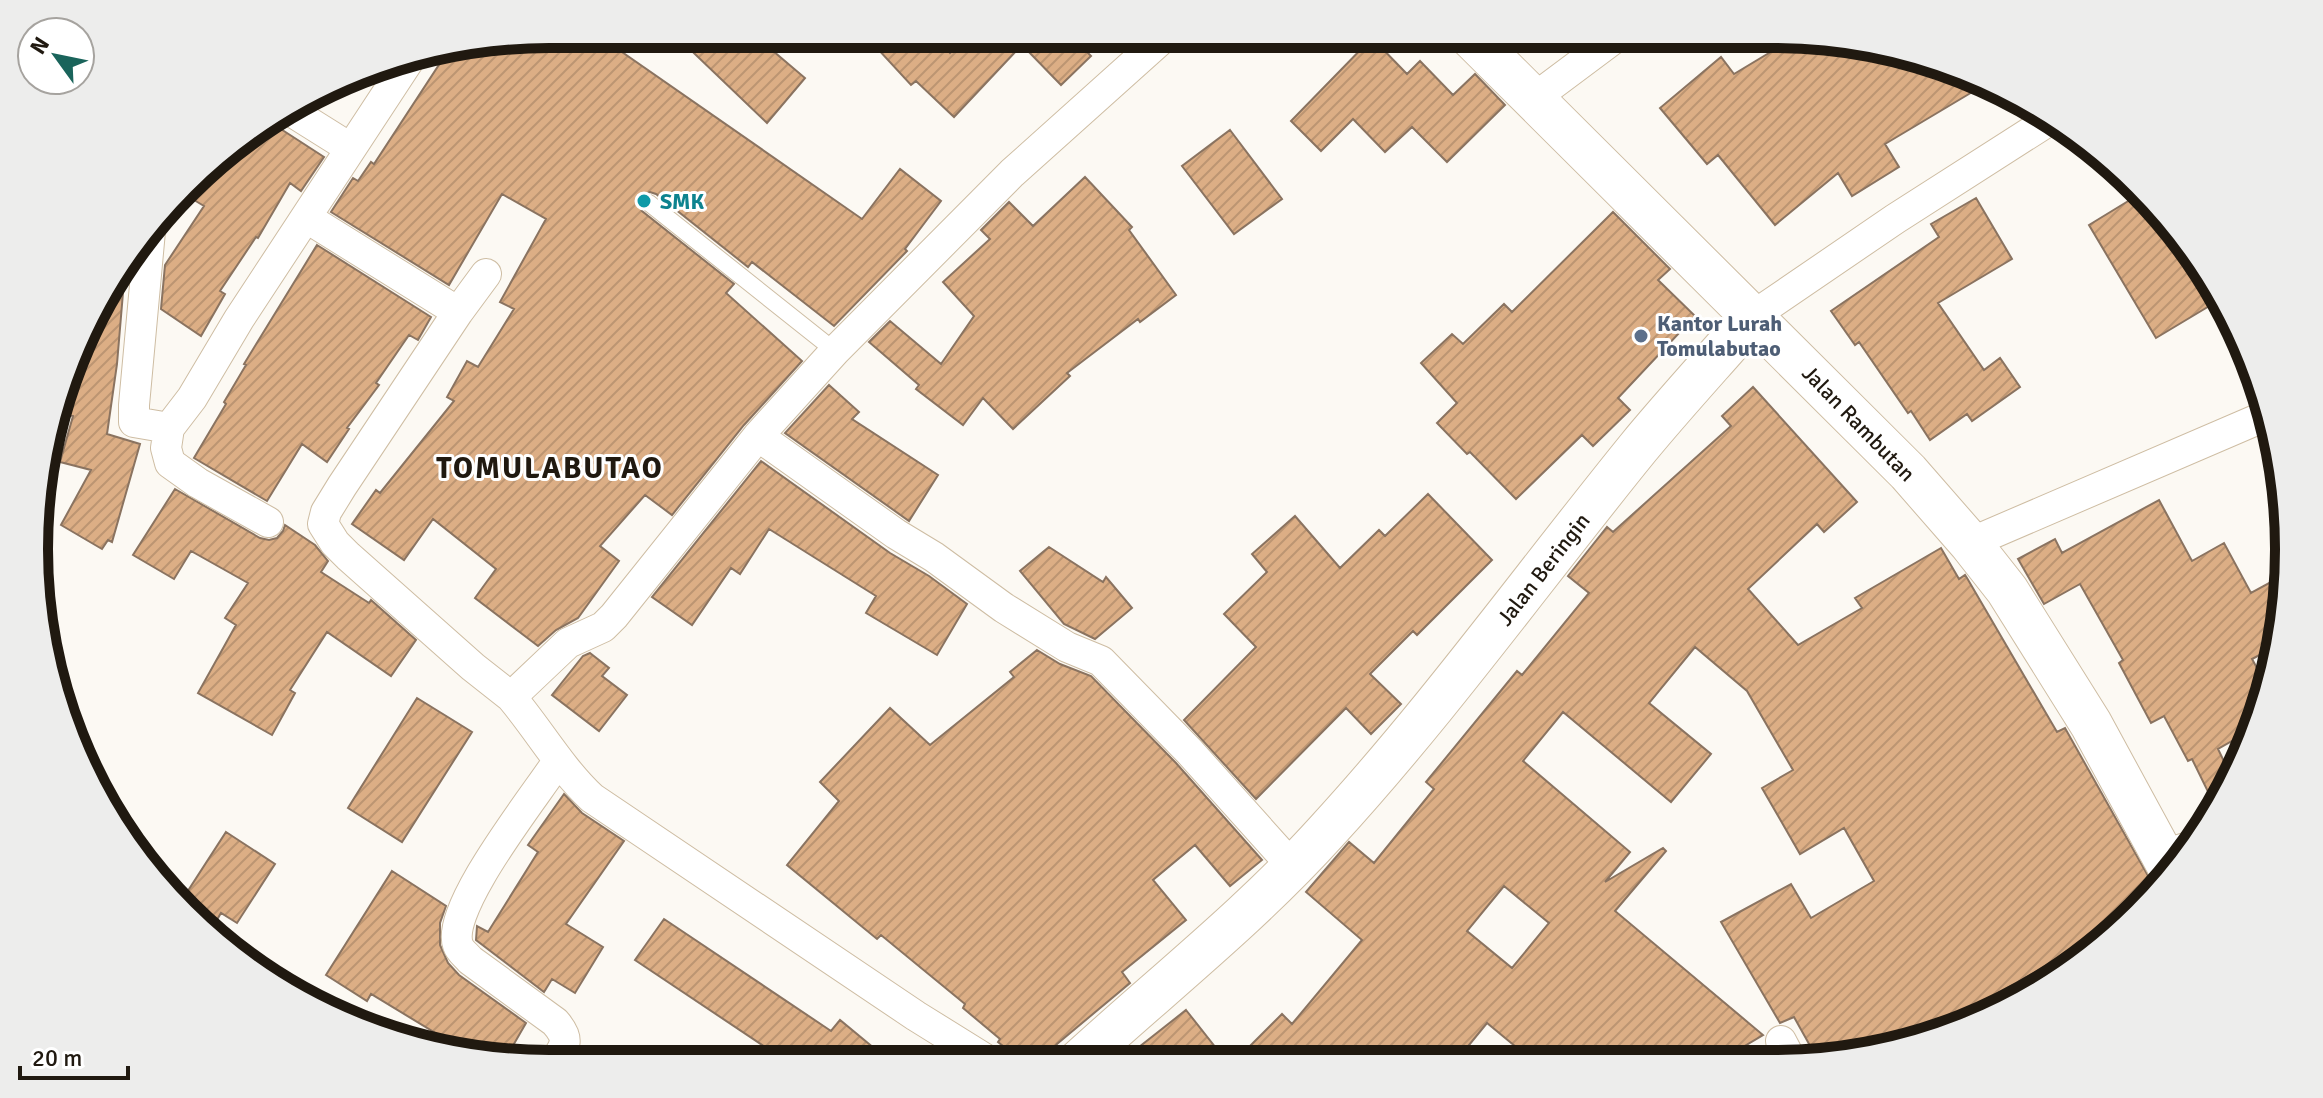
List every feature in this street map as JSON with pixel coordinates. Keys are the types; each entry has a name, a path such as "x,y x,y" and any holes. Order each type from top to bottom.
{"street":[{"path":"511,697 568,643 603,627 614,616 758,436 835,351 1012,173 1151,48"},
{"name":"Jalan Rambutan","path":"1482,48 1908,472 1970,543 2007,590 2172,853"},
{"path":"1533,99 1601,48"},
{"path":"268,522 198,483 170,463 166,448 169,428 192,398 239,319 402,70"},
{"path":"298,115 350,148"},
{"name":"Jalan Beringin","path":"1092,1050 1246,913 1386,766 1639,446 1753,316 1895,219 2041,125"},
{"path":"307,218 458,312"},
{"path":"148,249 134,422 169,428"},
{"path":"486,274 342,486 326,512 323,524 348,556 511,697 539,730 558,761 592,798 971,1050"},
{"path":"1970,543 2258,419"},
{"path":"758,436 1019,618 1067,647 1101,661 1189,751 1293,867"},
{"path":"558,761 500,844 460,916 457,936 458,948 470,960 555,1022 564,1032 562,1050"}],"lane":[{"path":"649,203 835,351"}],"building":[{"path":"616,48 862,219 900,169 941,201 905,249 907,251 834,326 752,262 748,267 656,194 650,192 641,196 638,202 642,211 734,284 726,293 802,361 744,425 672,515 645,495 600,546 619,561 578,618 556,630 538,646 475,598 496,569 433,519 404,560 352,524 376,490 380,493 454,401 447,397 467,361 478,367 514,309 500,302 546,219 502,194 449,285 331,212 353,178 358,181 371,162 374,164 442,60 516,49"},
{"path":"689,48 770,48 805,78 767,123"},
{"path":"877,48 946,48 950,53 955,48 1017,50 954,117 916,81 911,85"},
{"path":"1025,48 1089,48 1086,51 1091,56 1061,85"},
{"path":"1362,48 1382,48 1407,74 1420,61 1453,95 1475,74 1505,105 1447,162 1412,127 1385,152 1353,119 1321,151 1291,121"},
{"path":"1777,48 1807,49 1904,65 1974,91 1885,144 1899,167 1852,196 1838,173 1775,225 1718,155 1707,164 1660,108 1721,57 1734,74"},
{"path":"278,127 324,157 301,191 290,183 258,238 220,291 225,294 201,336 161,309 165,265 204,206 194,200 219,172"},
{"path":"1230,130 1282,199 1234,234 1182,166"},
{"path":"1085,177 1132,227 1129,230 1176,295 1140,322 1138,319 1067,373 1070,376 1013,429 983,398 963,425 916,389 919,385 869,342 890,321 941,364 974,316 943,282 990,239 981,230 1009,202 1033,226"},
{"path":"1976,198 2012,259 1938,303 1984,370 2000,358 2020,387 1972,421 1967,414 1930,440 1859,342 1855,345 1831,311 1939,237 1931,224"},
{"path":"2132,199 2171,244 2211,305 2156,338 2089,225"},
{"path":"1613,212 1670,269 1658,280 1695,316 1618,398 1630,410 1593,446 1582,435 1516,499 1437,423 1457,403 1421,363 1452,334 1463,344 1504,304 1512,312"},
{"path":"317,245 431,317 418,340 409,335 327,462 302,444 267,501 194,458 226,404 224,402 244,364"},
{"path":"124,284 107,434 140,444 112,542 108,540 102,549 61,525 91,470 60,462 73,416 66,415 86,357"},
{"path":"829,385 859,412 852,419 938,475 909,521 785,433"},
{"path":"1753,387 1857,502 1824,532 1817,524 1748,589 1798,645 1862,608 1855,598 1941,548 1959,579 1965,575 1967,578 2057,732 2065,728 2150,880 2079,946 2050,967 2048,965 1984,1004 1904,1033 1812,1049 1794,1017 1780,1023 1721,922 1791,884 1811,918 1874,881 1844,828 1800,854 1762,788 1793,770 1747,691 1695,647 1649,703 1711,754 1671,802 1563,712 1523,761 1630,852 1605,882 1663,848 1666,851 1615,911 1763,1035 1738,1050 1520,1050 1487,1023 1465,1050 1246,1050 1282,1014 1292,1024 1362,940 1306,892 1349,842 1374,863 1434,789 1426,782 1517,671 1522,675 1589,593 1568,576 1607,527 1613,532 1731,426 1722,416","holes":["1504,886 1549,923 1512,968 1467,931"]},
{"path":"761,461 967,604 937,655 866,613 876,596 769,529 740,574 731,568 692,625 652,597"},
{"path":"175,489 260,538 277,538 285,525 315,545 328,561 321,572 369,603 371,600 416,640 391,676 327,632 290,690 295,693 272,735 198,693 236,625 225,618 248,583 191,551 174,579 133,555"},
{"path":"1428,494 1492,560 1417,635 1413,631 1370,674 1401,704 1371,734 1346,708 1256,799 1184,720 1256,647 1224,614 1267,572 1252,554 1295,516 1340,568 1379,530 1385,536"},
{"path":"2159,500 2192,561 2224,543 2251,593 2274,580 2264,653 2252,659 2259,672 2258,679 2238,737 2218,749 2226,765 2210,796 2192,759 2188,761 2164,716 2151,723 2119,663 2123,660 2080,584 2044,604 2018,559 2055,539 2062,553"},
{"path":"1049,547 1103,582 1106,577 1132,608 1095,639 1064,624 1020,571"},
{"path":"1037,650 1060,664 1091,676 1176,763 1262,860 1230,886 1195,845 1153,880 1186,920 1122,972 1130,983 1052,1050 1008,1050 998,1042 1000,1039 963,1008 965,1004 881,935 877,939 787,865 839,801 820,782 890,708 930,745 1014,677 1010,672"},
{"path":"590,653 609,668 602,676 627,695 599,731 552,695 583,656"},
{"path":"417,698 472,732 402,842 348,808"},
{"path":"564,794 582,813 624,841 566,924 603,947 575,993 552,979 544,992 476,940 477,926 488,932 538,852 528,845"},
{"path":"226,832 275,864 237,923 221,913 215,923 186,894"},
{"path":"392,871 446,906 440,923 440,945 448,963 459,975 526,1023 511,1049 445,1039 371,994 367,1001 326,975"},
{"path":"664,919 831,1031 840,1020 876,1050 770,1050 635,960"},
{"path":"1186,1010 1218,1050 1135,1050"}],"place":[{"name":"SMK","path":"644,201"},
{"name":"Kantor Lurah Tomulabutao","path":"1641,336"}],"district":[{"name":"TOMULABUTAO","path":"550,468"}]}
